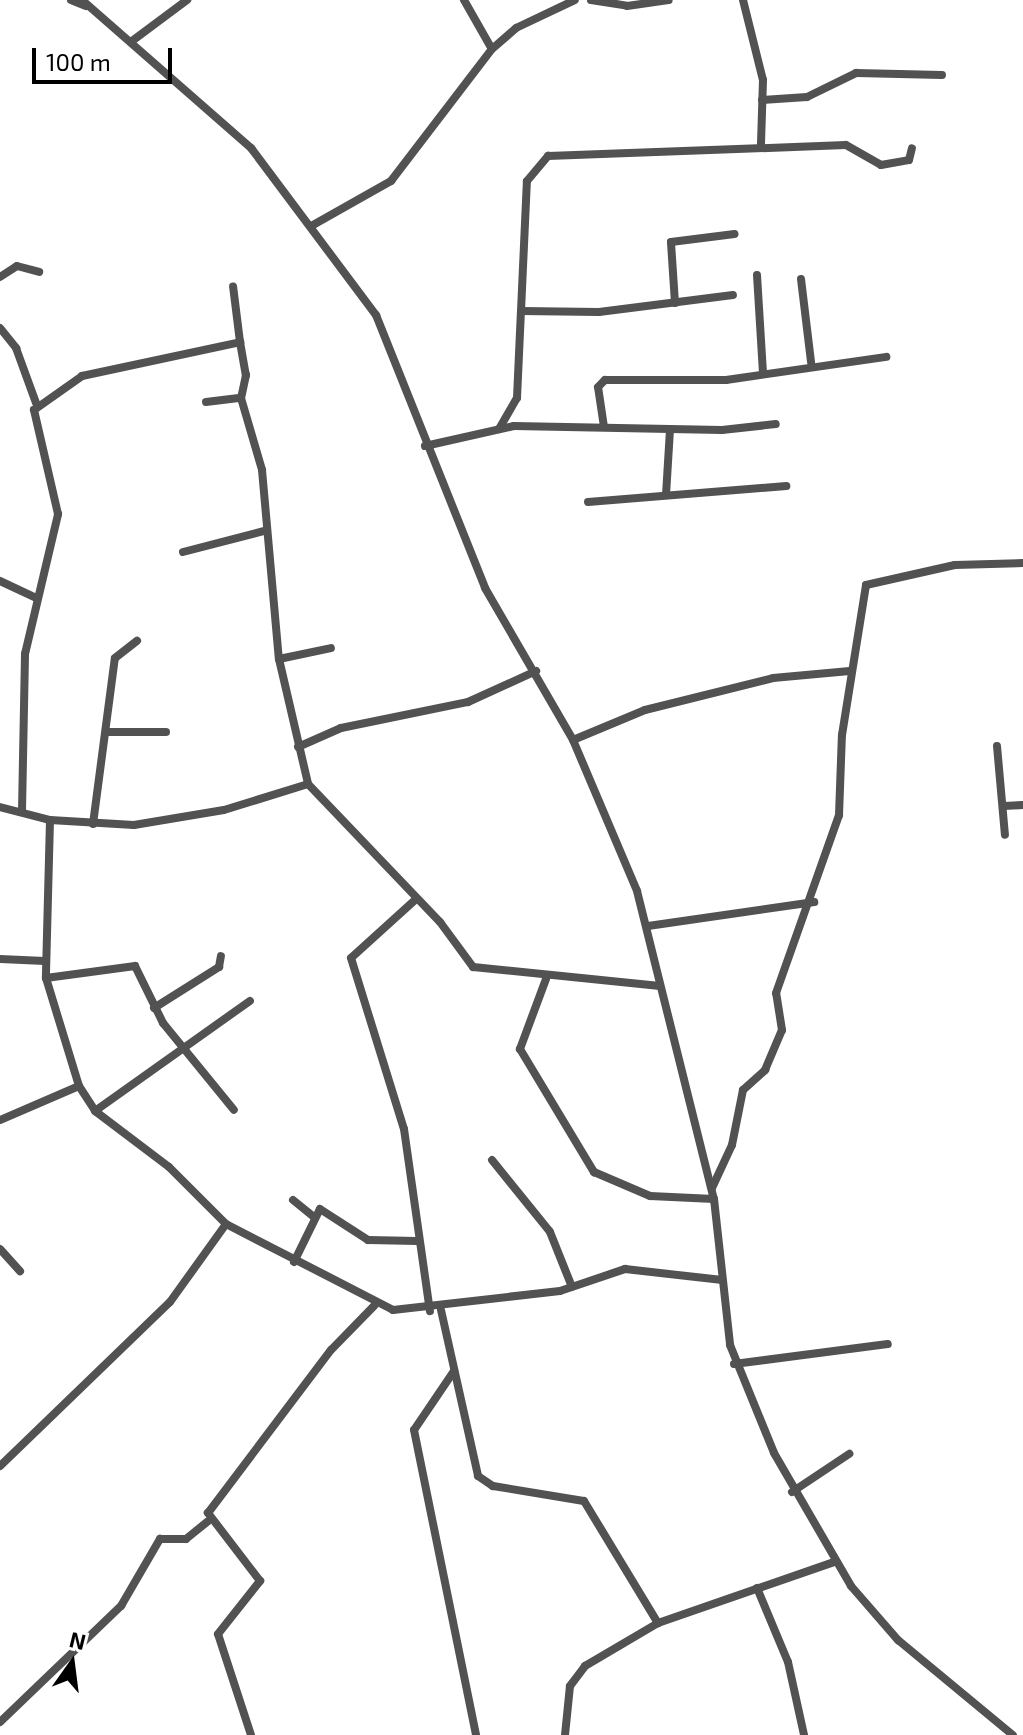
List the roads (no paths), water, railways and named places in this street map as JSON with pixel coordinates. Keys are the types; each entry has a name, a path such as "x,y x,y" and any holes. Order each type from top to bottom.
{"street":[{"path":"71,0 84,3 132,41 251,148 313,225 376,315 425,446 485,588 536,671 573,740 648,926 712,1194 734,1364 792,1492 834,1562 898,1640 1013,1735"},
{"path":"132,41 187,0"},
{"path":"464,0 492,49"},
{"path":"313,225 399,173 492,49 516,28 575,0"},
{"path":"591,0 669,0"},
{"path":"743,0 762,100 761,145"},
{"path":"762,100 807,97 856,73 942,75"},
{"path":"499,430 517,398 527,181 536,163 548,156 761,145 846,145 881,165 909,160 912,148"},
{"path":"675,303 671,242 734,234"},
{"path":"0,277 17,266 39,272"},
{"path":"757,275 763,374"},
{"path":"801,279 811,362"},
{"path":"233,286 246,375 241,398 265,482 264,531 279,659 308,784 473,967 546,979 660,986"},
{"path":"521,311 675,303 733,295"},
{"path":"0,328 16,348 36,403 58,514 34,597 22,811"},
{"path":"36,403 82,376 240,342"},
{"path":"604,427 598,387 605,380 763,374 811,362 886,357"},
{"path":"206,402 241,398"},
{"path":"425,446 499,430 604,427 670,430 776,424"},
{"path":"666,495 670,430"},
{"path":"588,502 786,486"},
{"path":"183,552 264,531"},
{"path":"712,1194 732,1145 743,1090 772,1057 783,1024 776,993 814,902 839,815 850,671 871,580 955,565 1023,563"},
{"path":"0,581 34,597"},
{"path":"93,824 115,658 137,641"},
{"path":"279,659 331,648"},
{"path":"298,747 341,728 468,702 536,671"},
{"path":"573,740 645,710 773,678 850,671"},
{"path":"106,732 166,732"},
{"path":"997,746 1005,835"},
{"path":"0,807 50,820 93,824 209,813 308,784"},
{"path":"1004,806 1023,805"},
{"path":"50,820 46,978 79,1086 95,1111 169,1167 226,1224 374,1306 441,1310 572,1287 625,1269 722,1280"},
{"path":"415,900 351,958 395,1093 430,1311"},
{"path":"648,926 814,902"},
{"path":"154,1008 219,967 221,956"},
{"path":"0,959 45,961"},
{"path":"46,978 130,963 183,1053 234,1110"},
{"path":"546,979 520,1049 594,1172 650,1196 712,1194"},
{"path":"95,1111 183,1053 250,1001"},
{"path":"0,1120 79,1086"},
{"path":"492,1160 550,1232 572,1287"},
{"path":"293,1200 315,1218"},
{"path":"294,1262 322,1209 380,1243 417,1241"},
{"path":"0,1466 170,1302 226,1224"},
{"path":"0,1249 20,1271"},
{"path":"0,1722 121,1606 160,1539 186,1539 208,1521 214,1501 374,1306"},
{"path":"441,1310 478,1476 493,1486 584,1501 658,1623"},
{"path":"734,1364 888,1344"},
{"path":"454,1371 414,1430 476,1735"},
{"path":"792,1492 849,1454"},
{"path":"208,1521 260,1581 218,1634 251,1735"},
{"path":"565,1735 570,1686 585,1666 658,1623 834,1562"},
{"path":"757,1588 788,1662 804,1735"}]}
